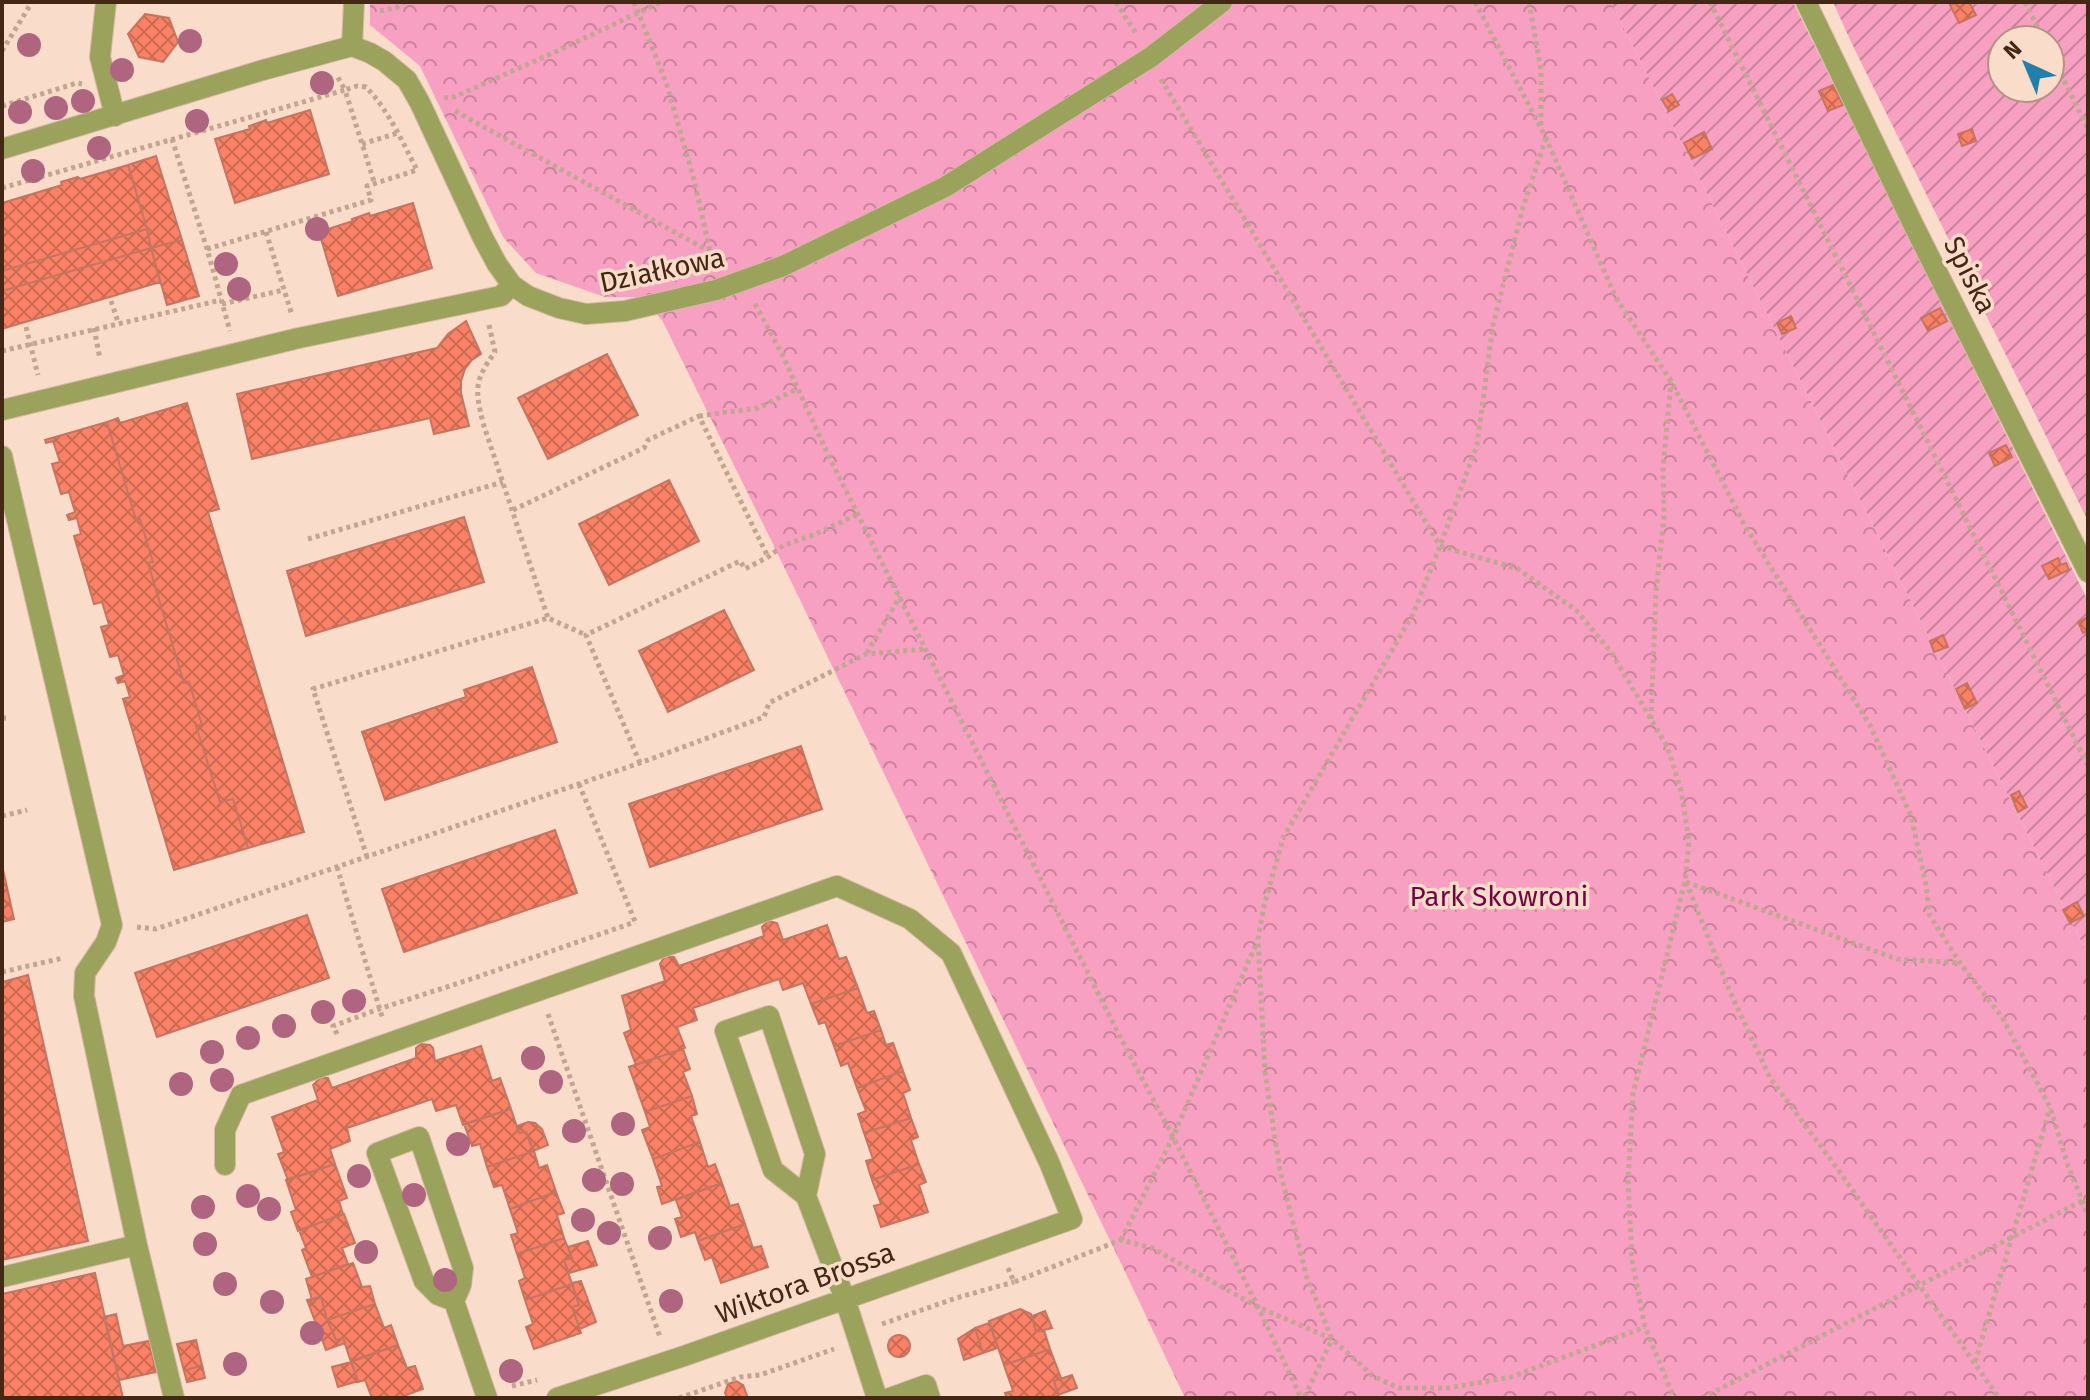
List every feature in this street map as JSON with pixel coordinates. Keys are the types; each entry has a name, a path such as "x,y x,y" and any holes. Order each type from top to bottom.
{"street":[{"path":"106,2 100,57 115,116"},
{"path":"2,149 352,46 354,2"},
{"name":"Działkowa","path":"352,46 384,61 407,80 482,236 512,285 519,292 544,303 586,314 625,311 743,282 783,266 945,187 1151,57 1222,2"},
{"name":"Spiska","path":"1806,2 1914,226 2088,572"},
{"path":"2,410 299,338 501,296 512,285"},
{"path":"2,456 112,925 106,942 85,973 84,996 137,1245 174,1398"},
{"name":"Wiktora Brossa","path":"557,1398 1072,1219 1049,1162 951,953 910,919 837,886 646,952"},
{"path":"225,1165 225,1130 241,1095 646,952"},
{"path":"806,1196 815,1154 769,1016 725,1031 773,1170 806,1196 845,1299 877,1398"},
{"path":"454,1301 438,1295 421,1276 377,1153 419,1137 463,1268 461,1285 454,1301 487,1398"},
{"path":"2,1277 137,1245"},
{"path":"890,1398 926,1385 930,1398"}],"path":[{"path":"2,51 32,2"},
{"path":"634,2 667,85 710,251"},
{"path":"661,2 454,97 434,99 710,251 743,282 782,354 830,459 1302,1398"},
{"path":"1116,2 1440,546 1518,569 1576,610 1611,652 1667,746 1681,790 1689,841 1685,881 1633,1094 1628,1181 1632,1260 1645,1327 1674,1398"},
{"path":"1475,2 1546,138 1616,298 1671,381 1745,526 1870,725 1911,816 1930,916 1960,963 2002,1017 2050,1107 2068,1166 2088,1215"},
{"path":"1529,2 1541,70 1541,129"},
{"path":"1710,2 2088,766"},
{"path":"2025,2 2036,24"},
{"path":"2,106 77,83 108,89"},
{"path":"2066,84 2088,129"},
{"path":"2,188 357,86 366,87 390,118 417,170 367,186 371,200 207,249"},
{"path":"345,90 375,185"},
{"path":"362,144 398,133"},
{"path":"1546,138 1523,207 1493,325 1477,445 1440,546 1413,614 1283,838 1258,939 1173,1137 1121,1240 1152,1248 1258,1307 1332,1339 1373,1376 1399,1388 1448,1388 1511,1377 1645,1327"},
{"path":"172,139 232,338"},
{"path":"266,232 299,338"},
{"path":"2,351 118,322 284,290"},
{"path":"111,301 118,322"},
{"path":"489,325 495,352 479,375 476,397 548,618"},
{"path":"26,327 30,343"},
{"path":"94,328 102,368"},
{"path":"1651,720 1656,592 1664,516 1663,467 1671,381"},
{"path":"513,510 644,448 648,440 699,416 758,408 798,389"},
{"path":"699,416 768,557"},
{"path":"308,539 503,482"},
{"path":"586,635 740,561 745,569 784,545 858,514"},
{"path":"866,654 900,596"},
{"path":"367,857 313,689 548,618 586,635 640,763"},
{"path":"112,925 156,929 640,763 764,717 769,703 866,654 926,649"},
{"path":"579,784 646,952"},
{"path":"2,816 27,810"},
{"path":"337,867 390,1043"},
{"path":"1685,881 1897,959 1960,963"},
{"path":"1685,881 1731,994 1770,1078 1999,1398"},
{"path":"379,1009 635,922"},
{"path":"1258,939 1265,1072 1280,1171 1307,1278 1332,1339 1302,1398"},
{"path":"2,972 99,952"},
{"path":"539,990 668,1361"},
{"path":"1975,1362 2050,1107"},
{"path":"1702,1398 2082,1201"}],"green space":[{"name":"Park Skowroni","path":"370,2 1611,2 2088,955 2088,1398 1185,1398 662,320 640,297 605,297 536,273 503,237 420,66 370,25"},
{"path":"1611,2 1793,2 2088,601 2088,955"},
{"path":"1833,2 2088,2 2088,521 1852,44"}],"building":[{"path":"1969,2 1976,15 1959,23 1950,5"},
{"path":"145,14 169,18 178,42 163,62 139,57 128,34"},
{"path":"1833,85 1843,105 1828,111 1819,91"},
{"path":"1672,94 1679,105 1669,111 1662,100"},
{"path":"310,110 329,174 235,203 215,139 250,129 249,126 266,120 267,123"},
{"path":"1972,129 1976,141 1962,146 1958,134"},
{"path":"1704,132 1712,149 1692,159 1684,143"},
{"path":"156,156 182,240 151,248 128,165"},
{"path":"128,165 147,229 2,271 2,203 62,185 61,182"},
{"path":"413,203 432,268 338,296 319,232 369,213 370,216"},
{"path":"147,229 151,248 2,291 2,271"},
{"path":"182,240 199,296 167,305 151,248"},
{"path":"151,248 160,282 2,329 2,291"},
{"path":"1940,308 1947,321 1928,331 1921,318"},
{"path":"1791,316 1796,328 1782,334 1777,323"},
{"path":"466,321 481,354 465,369 461,381 469,426 434,434 430,418 252,459 237,394 437,348 448,334"},
{"path":"607,354 638,415 548,459 518,398"},
{"path":"187,403 219,509 208,512 304,832 248,848 233,799 220,802 196,726 202,725 189,682 184,683 148,563 153,562 140,519 136,520 107,422 118,418 120,423"},
{"path":"107,422 136,520 140,519 153,562 148,563 184,683 189,682 202,725 196,726 220,802 233,799 248,848 174,870 123,699 130,697 125,681 118,683 116,678 124,675 118,655 110,657 101,627 109,625 102,602 94,604 74,536 81,534 77,518 69,520 67,515 75,512 69,492 61,494 52,464 60,462 53,441 46,443 45,440"},
{"path":"2006,445 2012,457 1995,466 1989,453"},
{"path":"669,480 699,541 609,585 579,524"},
{"path":"464,517 484,582 306,636 287,571"},
{"path":"2058,558 2061,565 2066,563 2069,570 2049,579 2042,566"},
{"path":"724,610 754,670 668,712 639,651"},
{"path":"2088,617 2088,631 2083,633 2078,622"},
{"path":"1943,635 1948,647 1934,652 1930,641"},
{"path":"532,667 557,742 385,800 362,732 466,697 464,690"},
{"path":"1967,683 1977,703 1965,709 1956,689"},
{"path":"801,746 822,809 650,867 629,804"},
{"path":"2019,791 2027,807 2018,812 2011,795"},
{"path":"555,830 577,893 404,952 382,889"},
{"path":"2,865 14,919 2,922"},
{"path":"2077,902 2084,916 2070,923 2063,910"},
{"path":"307,915 329,978 157,1037 135,973"},
{"path":"768,921 777,923 783,940 827,925 839,959 846,957 858,988 811,1004 803,983 783,990 779,979 693,1008 697,1020 677,1027 685,1048 636,1065 624,1033 631,1030 622,996 665,981 660,964 665,956 674,957 679,966 764,936 762,927"},
{"path":"28,975 88,1241 2,1260 2,982"},
{"path":"858,988 867,1013 874,1011 881,1030 834,1046 825,1022 819,1024 811,1004"},
{"path":"881,1030 886,1045 893,1043 903,1071 857,1088 848,1063 841,1066 834,1046"},
{"path":"421,1044 433,1048 435,1061 481,1046 492,1081 500,1078 511,1109 463,1125 456,1105 436,1111 432,1099 347,1128 350,1141 330,1149 335,1164 288,1180 278,1154 284,1152 272,1117 318,1100 313,1085 320,1078 328,1078 332,1088 416,1058 416,1048"},
{"path":"683,1049 690,1069 683,1072 692,1096 645,1112 629,1067"},
{"path":"903,1071 910,1090 903,1093 911,1118 864,1133 858,1114 866,1111 857,1088"},
{"path":"692,1096 697,1114 691,1116 700,1142 653,1159 642,1130 650,1127 645,1112"},
{"path":"511,1109 519,1133 526,1132 534,1151 487,1167 480,1144 472,1146 464,1124"},
{"path":"911,1118 918,1137 911,1140 919,1164 872,1180 866,1161 873,1159 864,1133"},
{"path":"528,1122 542,1129 548,1145 533,1151 526,1132 519,1133 517,1126"},
{"path":"700,1142 708,1167 715,1164 722,1183 662,1204 657,1187 662,1186 653,1159"},
{"path":"534,1151 539,1168 547,1165 556,1192 510,1209 502,1185 494,1187 487,1167"},
{"path":"335,1164 347,1198 339,1201 343,1214 298,1231 291,1212 296,1210 286,1180"},
{"path":"919,1164 926,1182 919,1185 928,1212 881,1227 874,1206 881,1204 872,1180"},
{"path":"722,1183 730,1206 738,1204 745,1224 698,1241 695,1232 681,1237 675,1219 682,1217 676,1200"},
{"path":"556,1192 564,1213 557,1215 564,1238 517,1254 511,1235 518,1233 510,1209"},
{"path":"344,1214 355,1243 342,1248 348,1264 312,1277 302,1250 306,1248 299,1230"},
{"path":"745,1224 753,1248 761,1246 768,1267 721,1283 712,1257 705,1260 698,1241"},
{"path":"564,1238 572,1258 564,1260 572,1284 525,1300 519,1281 525,1278 517,1254"},
{"path":"588,1241 597,1265 569,1273 564,1260 572,1258 568,1247"},
{"path":"353,1263 362,1287 370,1286 375,1304 327,1320 321,1297 312,1300 306,1279"},
{"path":"95,1273 123,1398 2,1398 2,1294"},
{"path":"581,1281 596,1322 580,1329 572,1307 579,1305 572,1283"},
{"path":"572,1284 579,1305 572,1307 581,1333 534,1349 526,1327 533,1324 525,1300"},
{"path":"321,1297 336,1340 343,1338 345,1343 326,1350 307,1300"},
{"path":"375,1304 384,1328 391,1325 398,1345 351,1362 343,1338 336,1340 327,1320"},
{"path":"1020,1309 1031,1314 1036,1332 1044,1330 1050,1349 1004,1365 989,1321"},
{"path":"1045,1311 1052,1328 1036,1332 1032,1316"},
{"path":"116,1314 123,1346 149,1341 156,1372 119,1380 104,1317"},
{"path":"989,1323 998,1348 983,1353 975,1328"},
{"path":"975,1328 983,1353 964,1360 958,1339"},
{"path":"899,1335 907,1338 910,1346 907,1354 899,1357 891,1354 888,1346 891,1338"},
{"path":"196,1340 202,1365 184,1371 177,1344"},
{"path":"398,1345 407,1368 415,1366 423,1389 398,1398 372,1398 365,1380 358,1382 351,1361"},
{"path":"1050,1349 1061,1378 1054,1381 1059,1396 1007,1398 1005,1393 1013,1391 1004,1365"},
{"path":"351,1362 358,1381 338,1387 332,1367"},
{"path":"202,1365 205,1378 187,1382 184,1371"},
{"path":"1072,1375 1077,1388 1058,1395 1054,1381"},
{"path":"736,1381 743,1385 748,1398 727,1397 728,1384"}]}
